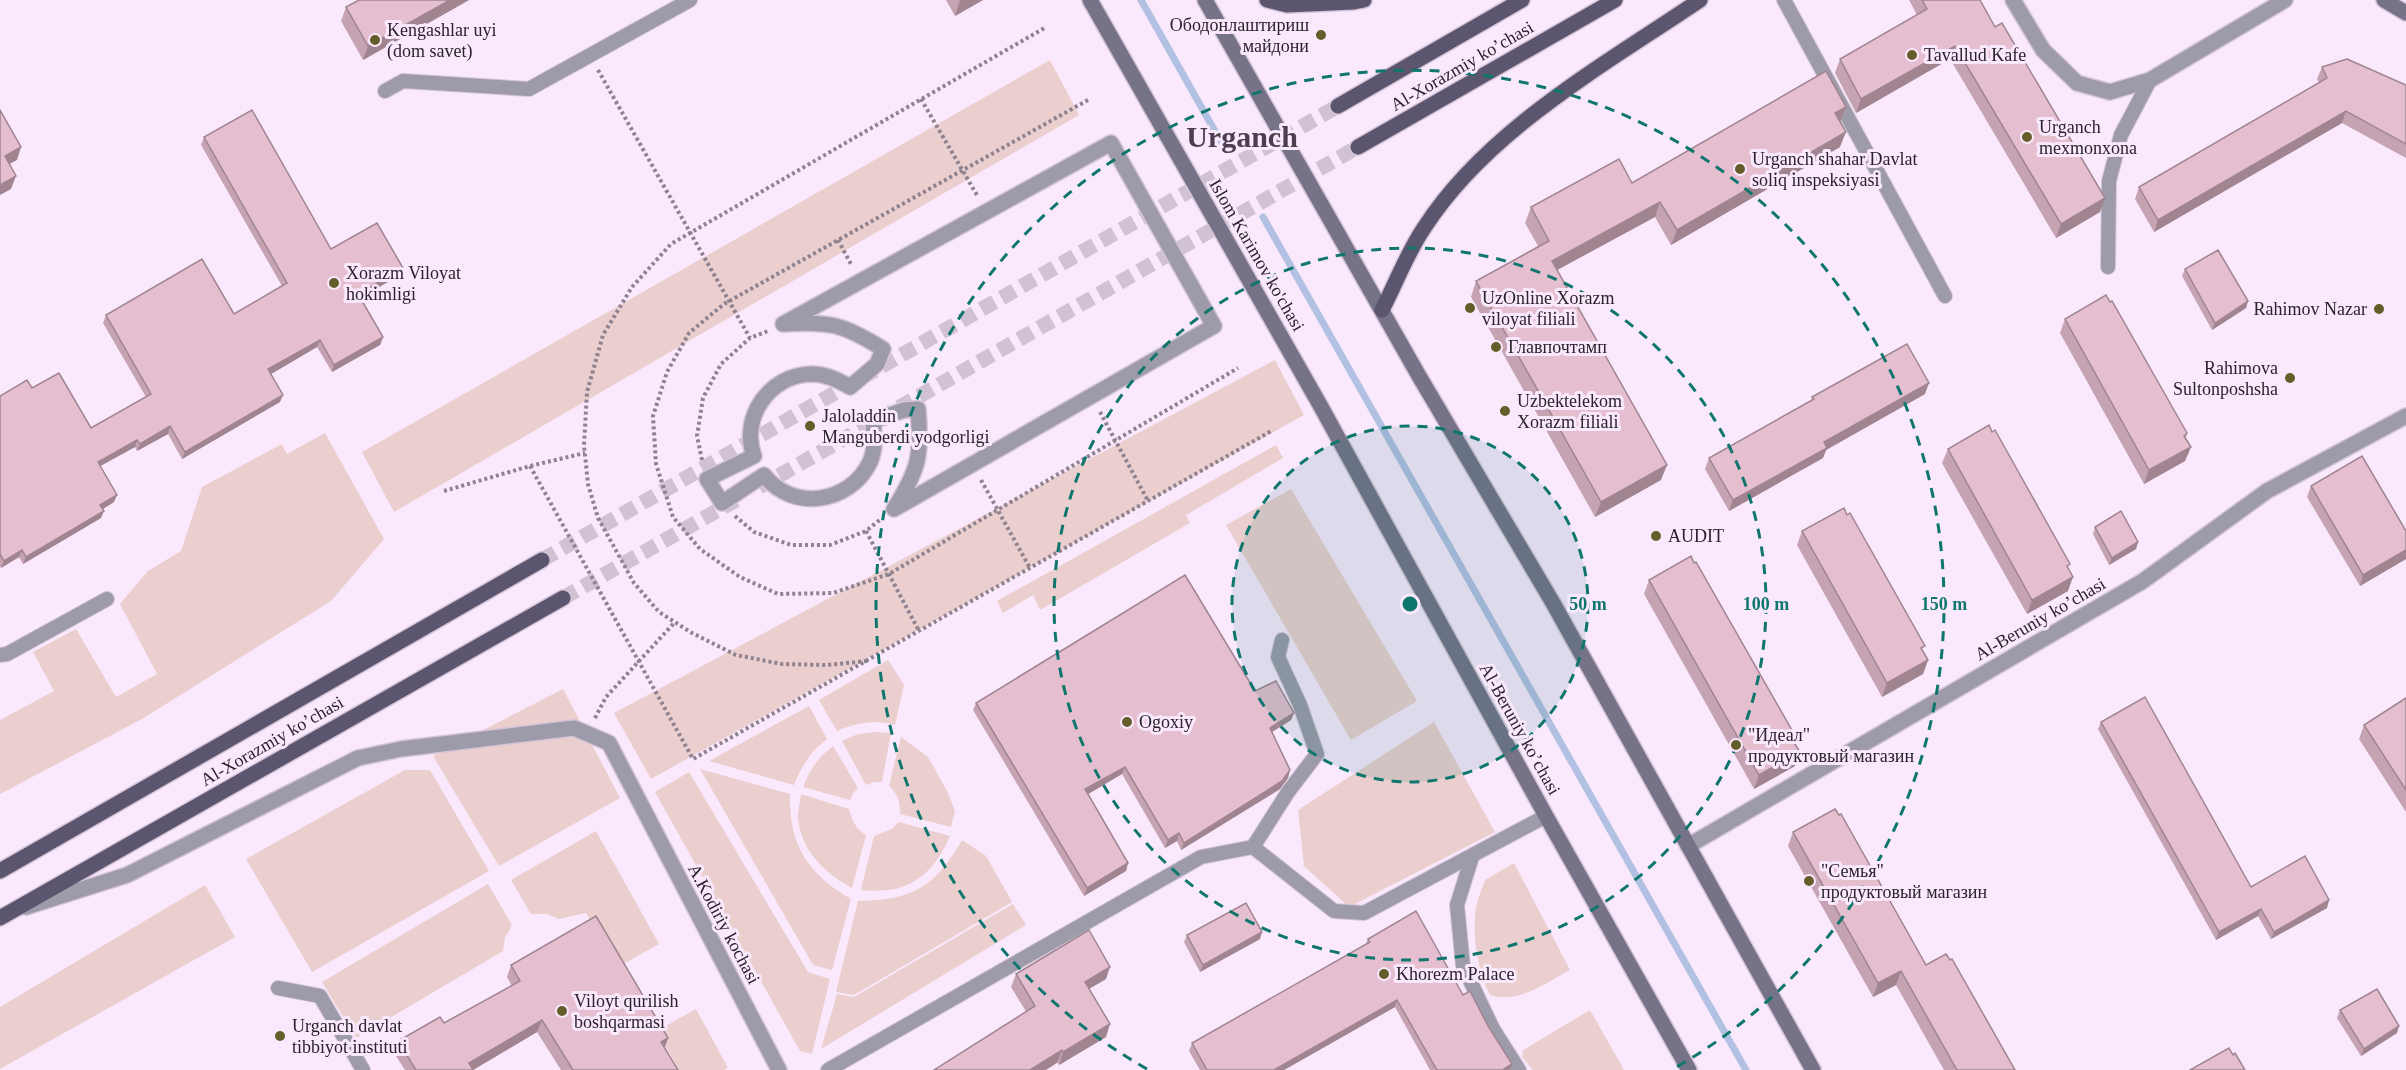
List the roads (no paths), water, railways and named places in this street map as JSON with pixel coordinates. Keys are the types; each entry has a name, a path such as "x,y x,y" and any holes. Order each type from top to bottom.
{"main road":[{"name":"Islom Karimov ko'chasi","path":"1090,0 1320,405"},
{"path":"1205,0 1552,603 1813,1070"},
{"path":"1267,0 1287,5 1364,0"},
{"name":"Al-Xorazmiy ko’chasi","path":"1338,106 1522,0"},
{"name":"Al-Xorazmiy ko’chasi","path":"1358,147 1615,0"},
{"path":"1382,310 1423,229 1459,182 1511,133 1572,87 1700,0"},
{"path":"2384,0 2406,13"},
{"name":"Al-Beruniy ko’chasi","path":"1320,405 1545,816 1689,1070"},
{"name":"Al-Xorazmiy ko’chasi","path":"0,871 542,560"},
{"name":"Al-Xorazmiy ko’chasi","path":"4,915 563,598"}],"street":[{"path":"2013,0 2043,50 2077,83 2110,92 2150,80 2285,0"},
{"path":"1111,143 1214,326 894,509 913,479 921,444 918,409 904,410 873,421 875,441 870,461 860,478 844,491 826,498 805,499 786,494 770,482 764,474 722,503 707,479 754,456 750,446 751,425 758,405 772,389 790,378 810,374 832,377 850,387 877,364 883,349 852,330 841,327 818,322 783,324 1111,143"},
{"name":"Al-Beruniy ko’chasi","path":"1688,846 2143,581 2267,491 2406,416"},
{"name":"A.Kodiriy kochasi","path":"4,915 127,875 358,758 401,749 574,728 609,743 777,1069"}],"lane":[{"path":"385,91 403,81 529,89 690,0"},
{"path":"1784,0 1946,296"},
{"path":"2108,267 2109,181 2121,135 2150,80"},
{"path":"0,655 8,654 107,599"},
{"path":"828,1070 1201,857 1253,847 1288,792 1317,754 1300,705 1278,657 1282,640"},
{"path":"1253,847 1334,911 1364,913 1545,816"},
{"path":"1472,857 1457,905 1463,966 1493,1029 1519,1070"},
{"path":"278,988 320,996 363,1070"}],"waterway":[{"path":"1141,0 1225,149"},
{"path":"1263,217 1746,1070"}],"tunnel":[{"path":"542,560 1338,106"},
{"path":"759,487 1358,147"},
{"path":"563,598 736,500"}],"place":[{"name":"Ободонлаштириш майдони","path":"1321,35"},
{"name":"Kengashlar uyi (dom savet)","path":"375,40"},
{"name":"Tavallud Kafe","path":"1912,55"},
{"name":"Urganch mexmonxona","path":"2027,137"},
{"name":"Urganch shahar Davlat soliq inspeksiyasi","path":"1740,169"},
{"name":"Xorazm Viloyat hokimligi","path":"334,283"},
{"name":"UzOnline Xorazm viloyat filiali","path":"1470,308"},
{"name":"Rahimov Nazar","path":"2379,309"},
{"name":"Главпочтамп","path":"1496,347"},
{"name":"Rahimova Sultonposhsha","path":"2290,378"},
{"name":"Uzbektelekom Xorazm filiali","path":"1505,411"},
{"name":"Jaloladdin Manguberdi yodgorligi","path":"810,426"},
{"name":"AUDIT","path":"1656,536"},
{"name":"Ogoxiy","path":"1127,722"},
{"name":"\"Идеал\" продуктовый магазин","path":"1736,745"},
{"name":"\"Семья\" продуктовый магазин","path":"1809,881"},
{"name":"Khorezm Palace","path":"1384,974"},
{"name":"Viloyt qurilish boshqarmasi","path":"562,1011"},
{"name":"Urganch davlat tibbiyot instituti","path":"280,1036"}],"district":[{"name":"Urganch","path":"1242,136"}]}
